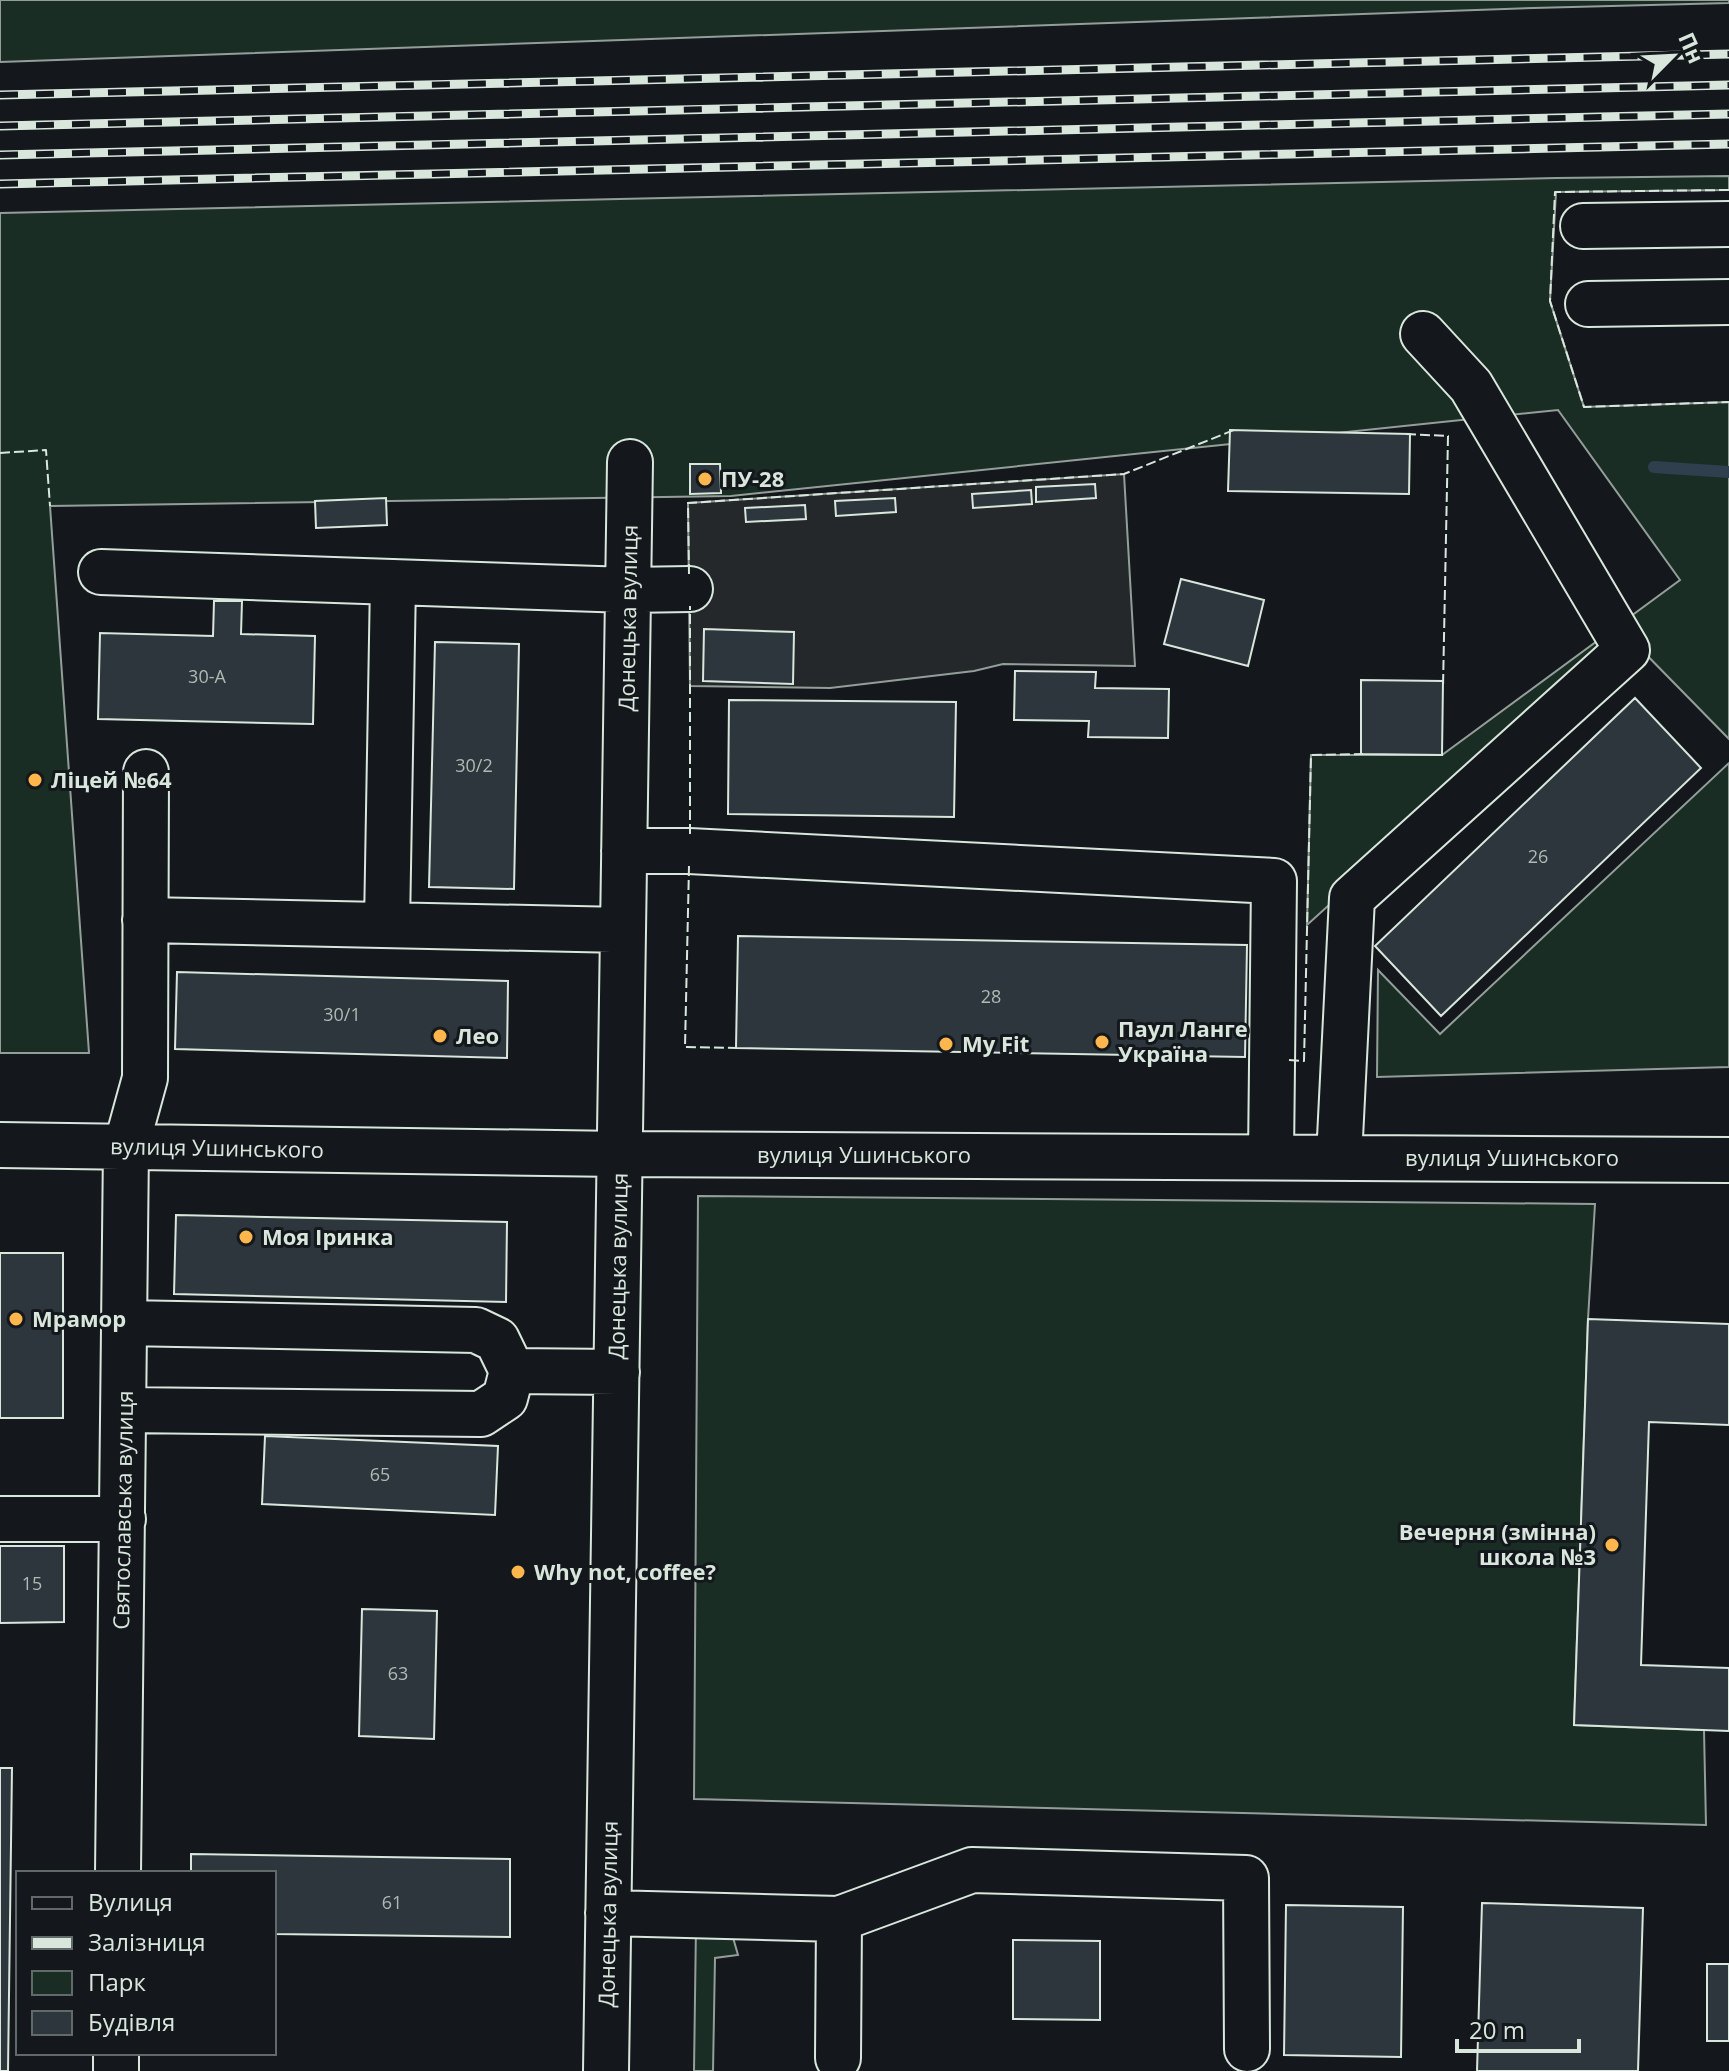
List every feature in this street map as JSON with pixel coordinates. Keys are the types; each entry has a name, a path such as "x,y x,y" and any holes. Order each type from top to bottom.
{"street":[{"path":"1583,226 1729,224"},
{"path":"1588,304 1729,302"},
{"path":"1339,1158 1352,898 1627,650 1471,386 1423,334"},
{"name":"Донецька вулиця","path":"606,2071 630,462"},
{"path":"101,572 628,590 690,589"},
{"path":"387,925 393,582"},
{"name":"Святославська вулиця","path":"118,1871 126,1147 145,1078 146,772"},
{"path":"624,851 689,851 1274,881 1271,1157"},
{"path":"145,920 623,930"},
{"name":"вулиця Ушинського","path":"0,1145 620,1154 1729,1160"},
{"path":"125,1323 476,1330 497,1340 512,1371 505,1398 481,1414 125,1410"},
{"path":"512,1371 617,1372"},
{"path":"0,1519 123,1519"},
{"path":"608,1913 839,1919 972,1870 1246,1878 1247,2049"},
{"path":"838,2058 839,1919"}],"green space":[{"path":"0,0 1729,0 1729,3 0,62"},
{"path":"1729,176 1729,190 1556,192 1550,301 1584,407 1729,402 1729,739 1627,635 1307,925 1311,755 1442,755 1680,580 1558,410 731,496 50,506 89,1053 0,1053 0,213"},
{"path":"1729,763 1729,1067 1377,1077 1378,970 1440,1034"},
{"path":"698,1196 1595,1204 1574,1725 1704,1730 1706,1825 694,1799"},
{"path":"696,1925 730,1927 738,1955 715,1958 713,2071 694,2071"}],"shaded area":[{"path":"1124,474 1135,666 1003,664 974,671 830,688 690,686 688,503"}],"building":[{"path":"1230,430 1410,434 1409,494 1228,491"},
{"name":"ПУ-28","path":"690,464 720,464 721,493 690,494"},
{"path":"1095,484 1096,498 1036,502 1036,487"},
{"path":"1031,490 1032,504 973,508 972,494"},
{"path":"386,498 387,525 316,528 315,501"},
{"path":"895,498 896,512 836,516 835,501"},
{"path":"805,505 806,519 746,522 745,508"},
{"path":"1181,579 1264,600 1248,666 1164,644"},
{"path":"214,601 242,601 241,634 315,636 313,724 98,719 100,633 213,636"},
{"path":"704,629 794,632 793,684 703,681"},
{"path":"435,642 519,644 514,889 429,887"},
{"path":"1015,671 1096,672 1095,688 1169,689 1168,738 1088,737 1089,721 1014,720"},
{"path":"1361,680 1443,681 1442,755 1361,754"},
{"path":"1635,698 1701,768 1441,1016 1375,946"},
{"path":"729,700 956,702 954,817 728,814"},
{"path":"738,936 1247,945 1245,1057 736,1048"},
{"path":"177,972 508,981 507,1058 175,1049"},
{"path":"176,1215 507,1222 506,1302 174,1294"},
{"path":"0,1253 63,1253 63,1418 0,1418"},
{"name":"Вечерня (змінна) школа №3","path":"1588,1319 1729,1324 1729,1425 1649,1422 1641,1665 1729,1668 1729,1731 1574,1725"},
{"path":"265,1436 498,1446 495,1515 262,1504"},
{"path":"0,1546 64,1546 64,1622 0,1623"},
{"path":"362,1609 437,1611 434,1739 359,1736"},
{"path":"0,1768 12,1768 8,2071 0,2071"},
{"path":"191,1854 510,1859 510,1937 276,1934 276,1871 191,1871"},
{"path":"1482,1903 1643,1908 1638,2071 1477,2071"},
{"path":"1286,1905 1403,1907 1401,2057 1284,2055"},
{"path":"1013,1940 1100,1941 1100,2020 1013,2019"},
{"path":"1707,1964 1729,1964 1729,2041 1707,2041"}],"waterway":[{"path":"1654,467 1729,472"}],"railway":[{"path":"0,95 1729,54"},
{"path":"0,126 1729,85"},
{"path":"0,155 1729,114"},
{"path":"0,184 1729,144"}],"fence":[{"path":"1729,190 1555,192 1550,301 1584,407 1729,402"},
{"path":"689,574 688,503 1124,474 1234,430"},
{"path":"1406,434 1448,436 1443,687"},
{"path":"0,453 46,450 50,506"},
{"path":"690,606 690,834"},
{"path":"1289,1060 1304,1061 1311,755 1363,754"},
{"path":"689,866 685,1047 736,1048"}],"place":[{"name":"ПУ-28","path":"705,479"},
{"name":"Ліцей №64","path":"35,780"},
{"name":"Лео","path":"440,1036"},
{"name":"Паул Ланге Україна","path":"1102,1042"},
{"name":"My Fit","path":"946,1044"},
{"name":"Моя Іринка","path":"246,1237"},
{"name":"Мрамор","path":"16,1319"},
{"name":"Вечерня (змінна) школа №3","path":"1612,1545"},
{"name":"Why not, coffee?","path":"518,1572"}]}
